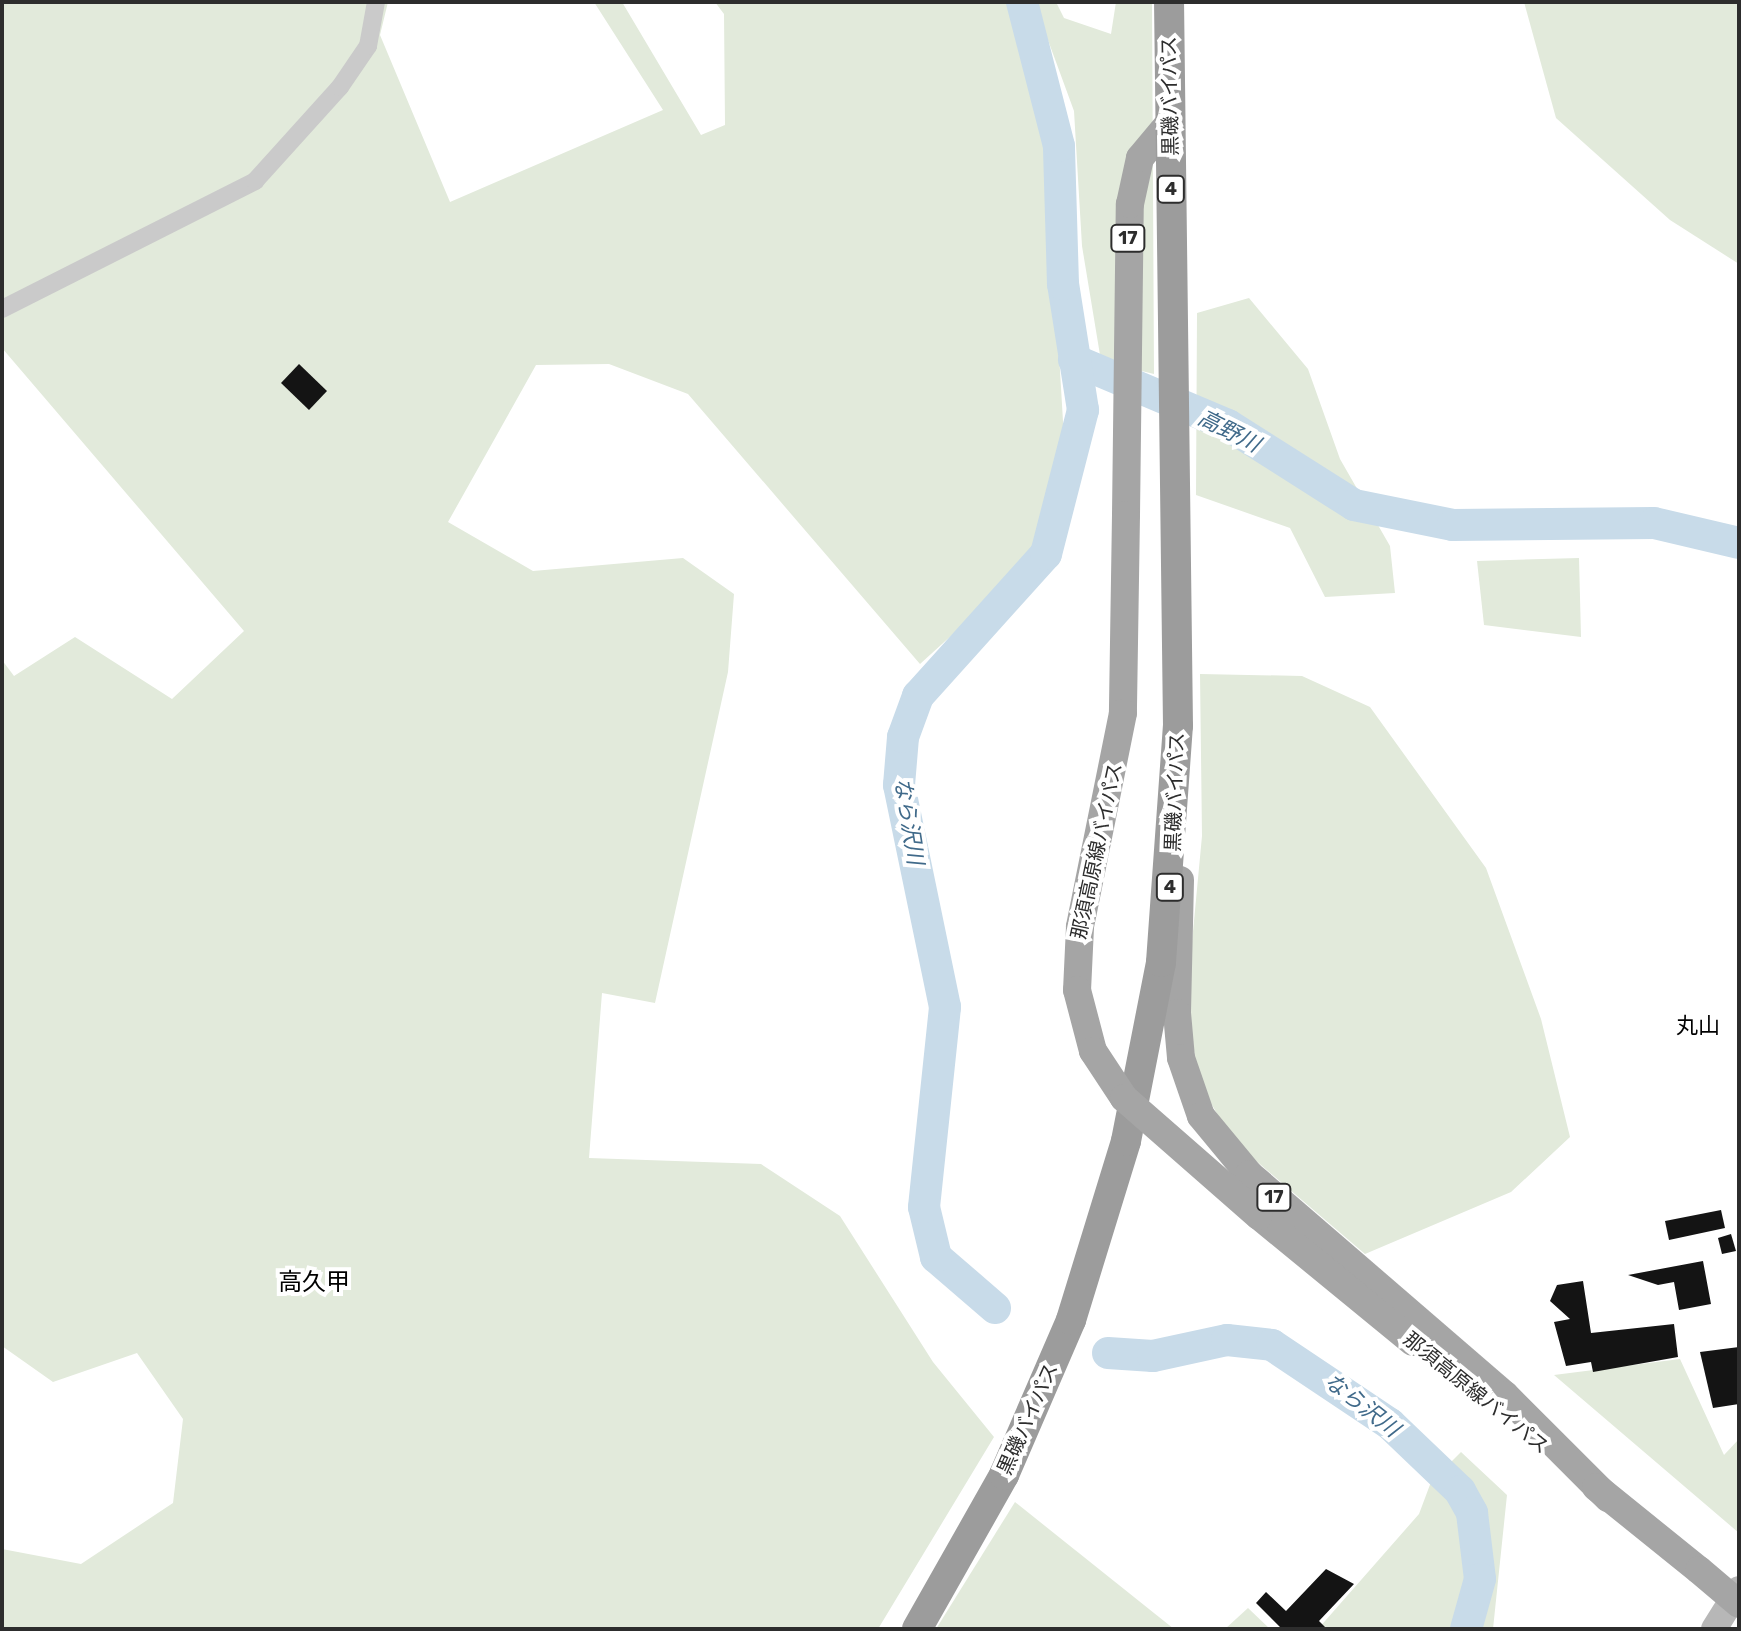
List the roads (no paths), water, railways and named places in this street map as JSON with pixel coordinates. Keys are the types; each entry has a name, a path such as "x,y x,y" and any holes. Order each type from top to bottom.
{"highway":[{"name":"黒磯バイパス","path":"917,1629 1004,1475 1071,1320 1114,1186 1149,1040 1177,780 1169,2"}],"main road":[{"name":"那須高原線バイパス","path":"1170,122 1149,143 1135,173 1127,366 1123,713 1080,927 1077,990 1093,1051 1124,1098 1259,1216 1739,1604"},
{"name":"那須高原線バイパス","path":"1177,780 1177,1013 1181,1058 1201,1116 1249,1174 1505,1395 1608,1498"},
{"path":"1714,1629 1739,1589"}],"street":[{"path":"2,309 255,181 340,87 368,46 376,2"}],"waterway":[{"path":"995,1308 936,1257 924,1207 945,1007 899,785 903,737 918,696 1046,554 1083,410 1063,284 1059,146 1022,2"},
{"name":"高野川","path":"1074,360 1228,425 1354,505 1453,525 1654,523 1739,543"},
{"name":"なら沢川","path":"1108,1353 1153,1356 1227,1340 1272,1345 1390,1424 1460,1491 1472,1513 1480,1579 1466,1629"}],"district":[{"name":"丸山","path":"1698,1026"},
{"name":"高久甲","path":"314,1283"}]}
